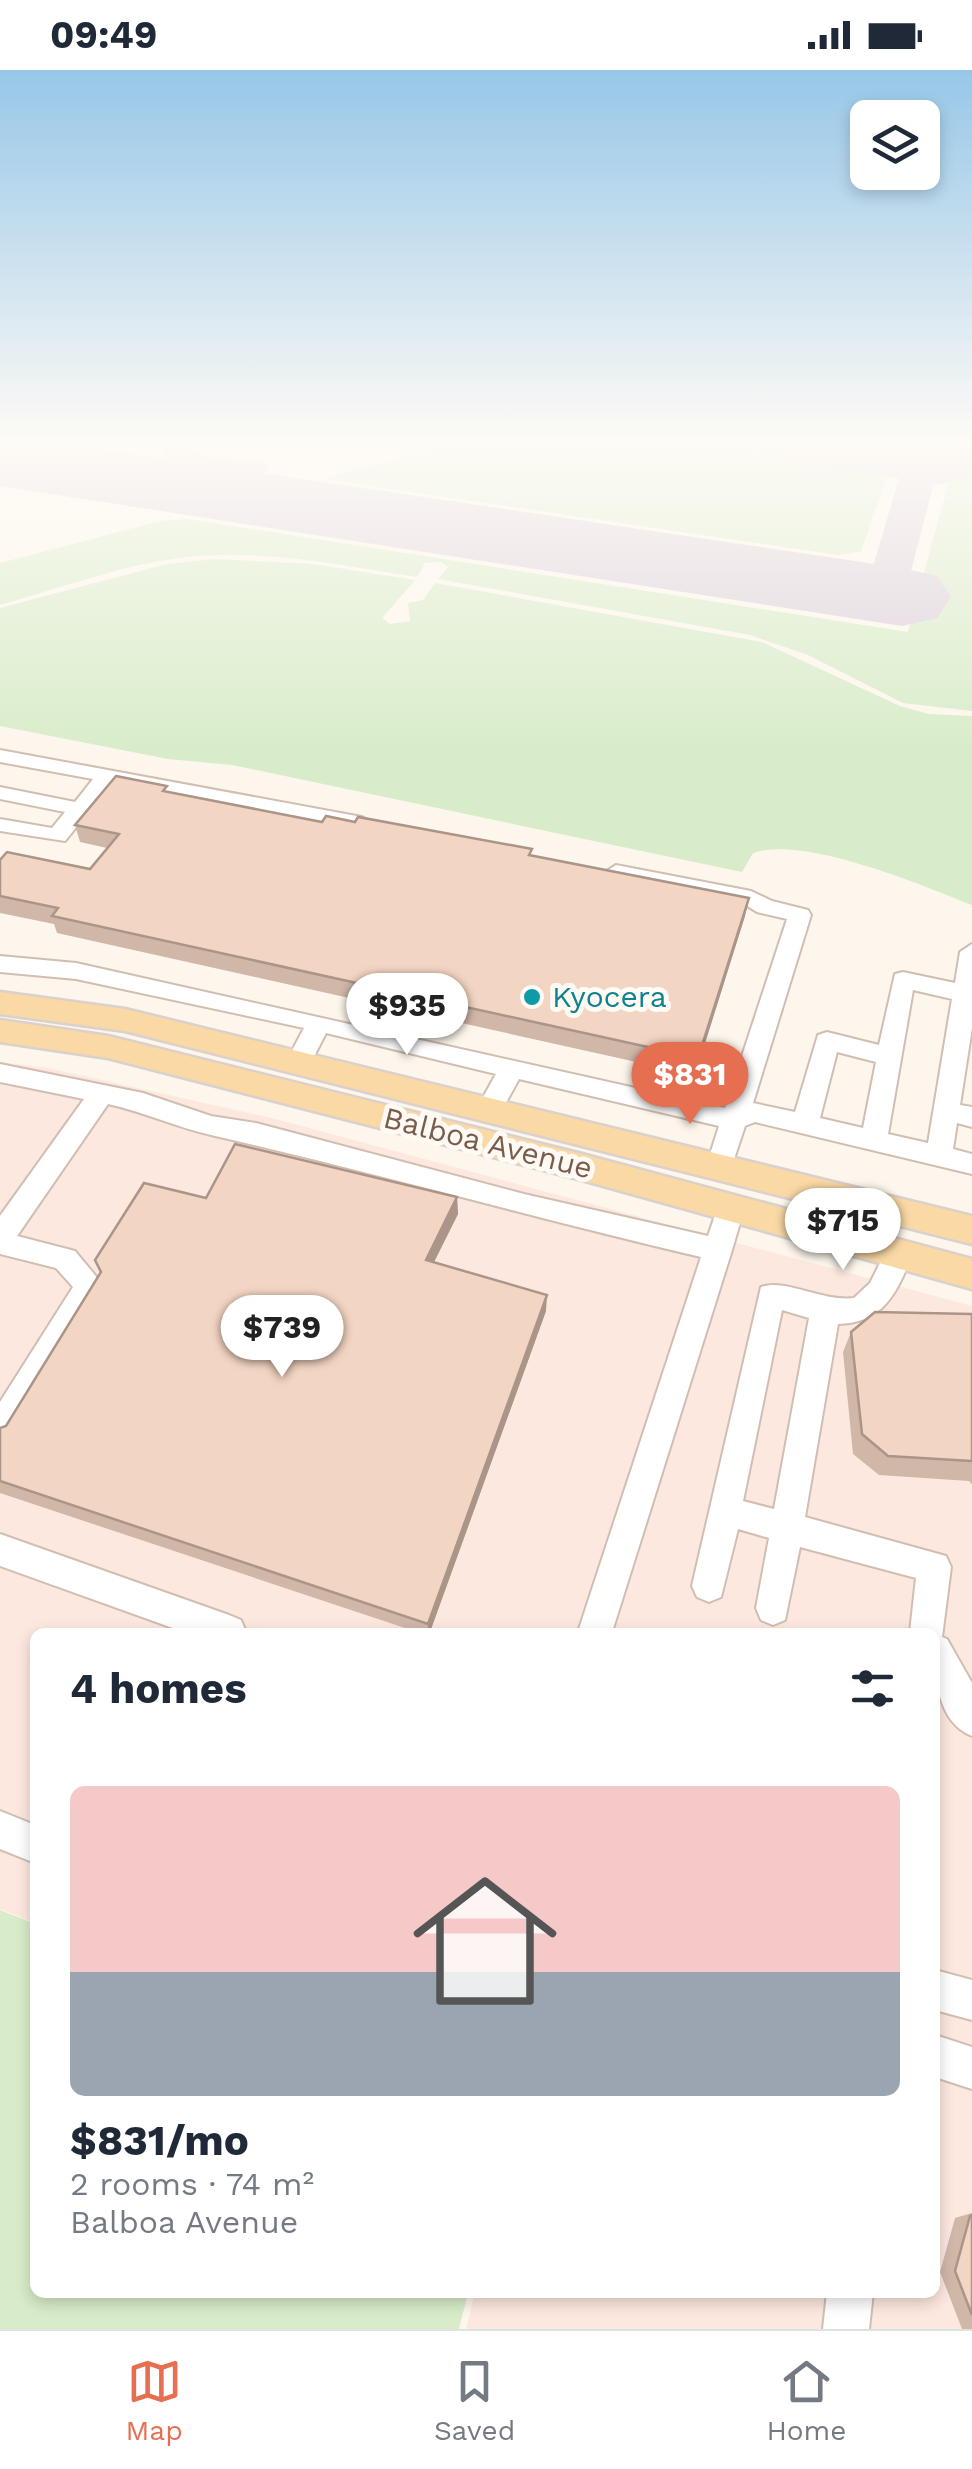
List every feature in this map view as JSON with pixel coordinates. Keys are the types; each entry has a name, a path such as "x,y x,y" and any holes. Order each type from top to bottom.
{"main road":[{"name":"Balboa Avenue","path":"0,1002 124,1020 190,1052 972,1274"},
{"name":"Balboa Avenue","path":"0,1031 108,1047 298,1064 972,1230"},
{"path":"732,1206 743,1195 888,1210"}],"lane":[{"path":"0,756 392,829"},
{"path":"0,825 57,836 108,776"},
{"path":"0,793 80,809"},
{"path":"600,869 751,898 765,908 800,915 719,1167"},
{"path":"939,1156 959,1114 972,952"},
{"path":"0,964 76,971 319,1023 733,1120 754,1112 972,1164"},
{"path":"874,1141 903,980 969,994"},
{"path":"298,1064 319,1023"},
{"path":"805,1124 827,1041 890,1056"},
{"path":"489,1110 512,1068"},
{"path":"0,1073 142,1102 209,1125 718,1250"},
{"path":"0,1430 90,1286 66,1259 0,1241 101,1095"},
{"path":"596,1628 732,1206"},
{"path":"709,1586 771,1296 842,1313 872,1304 881,1294 898,1255"},
{"path":"773,1608 825,1310"},
{"path":"725,1510 934,1567 926,1628"},
{"path":"0,1550 218,1628"},
{"path":"940,1660 972,1718"},
{"path":"0,1830 30,1842"},
{"path":"940,1991 972,2000"},
{"path":"846,2329 849,2298"}],"shaded area":[{"path":"0,1062 48,1068 272,1118 972,1306 972,2329 466,2329 474,2298 940,2298 940,1628 30,1628 30,1921 0,1909"}],"green space":[{"path":"67,545 356,545 908,632 931,545 972,545 972,711 903,703 808,655 750,635 438,579 448,567 441,562 425,563 417,577 273,557 187,557 116,571 0,605 0,563"},
{"path":"773,545 863,545 861,551 838,555"},
{"path":"214,559 313,564 415,580 382,618 390,624 410,621 408,603 423,600 435,583 762,642 900,706 929,714 972,716 972,905 831,856 775,849 753,853 742,872 232,765 168,759 0,726 0,608 167,564"},
{"path":"0,1910 30,1922 30,2298 467,2298 459,2329 0,2329"}],"building":[{"name":"Kyocera","path":"116,776 167,786 163,791 322,822 326,816 355,822 358,817 532,849 529,855 749,898 698,1058 52,916 58,908 0,896 0,860 7,852 90,869 119,834 75,825"},
{"path":"235,1144 457,1197 426,1260 547,1295 428,1624 0,1481 0,1428 6,1426 101,1272 95,1260 144,1183 206,1198"},
{"path":"875,1312 972,1314 972,1461 888,1456 862,1434 851,1332"},
{"path":"972,2215 972,2315 955,2271"}],"taxiway":[{"path":"885,594 898,545"}],"runway":[{"path":"562,545 902,597"}],"place":[{"name":"Kyocera","path":"532,997"}]}
